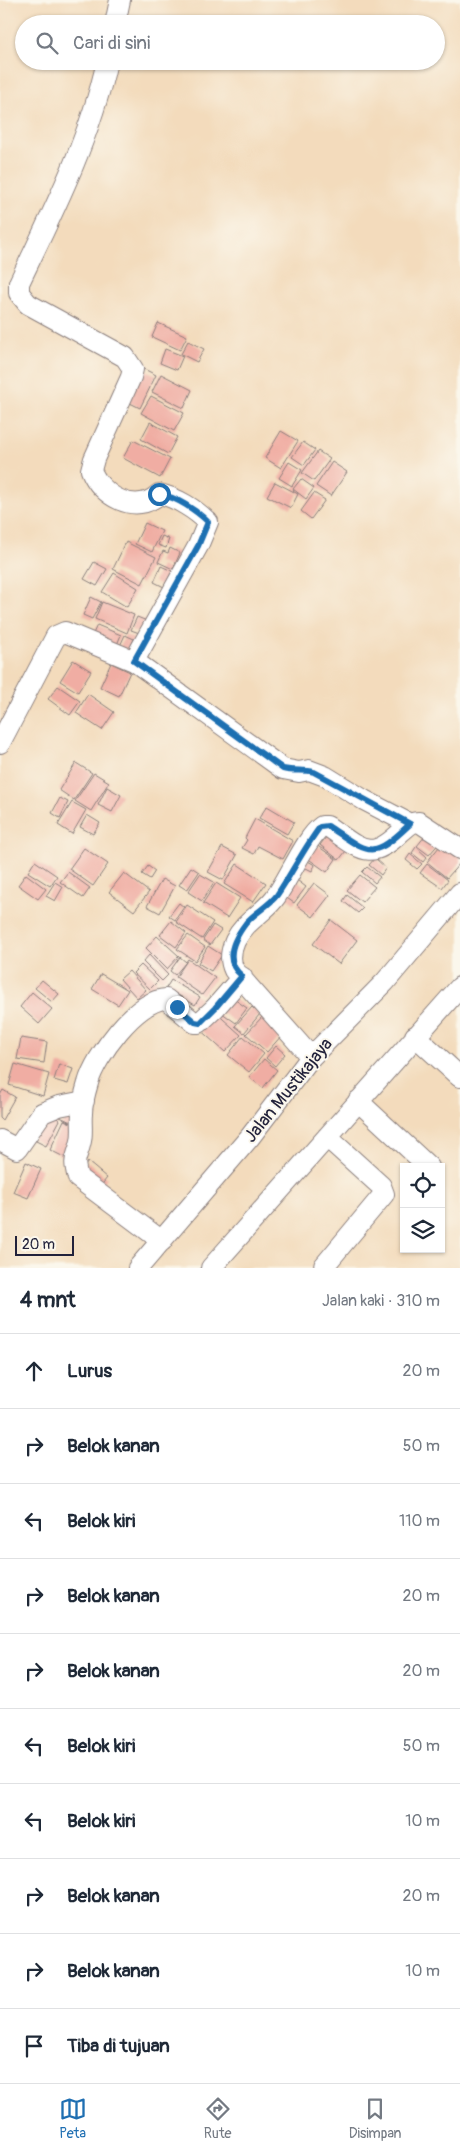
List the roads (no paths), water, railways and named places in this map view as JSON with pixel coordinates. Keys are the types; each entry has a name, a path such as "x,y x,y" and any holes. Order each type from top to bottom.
{"street":[{"path":"117,15 120,0"},
{"path":"104,70 91,117 54,209 19,282 19,293 28,304 125,357 133,369 94,459 91,470 97,480 120,501 130,503 149,502 159,494 166,495 194,510 208,522 198,546 134,661"},
{"path":"0,743 58,633 69,633 134,661 283,769 299,772 309,770 320,774 410,824"},
{"path":"311,1056 231,965 232,948 246,923 272,901 320,827 328,826 362,849 369,851 383,848 410,824 419,822 460,849"},
{"name":"Jalan Mustikajaya","path":"138,1268 250,1137 311,1056 385,982 460,893"},
{"path":"162,1241 78,1178 74,1162 81,1140 84,1101 88,1082 103,1052 124,1026 149,1004 158,999 166,999 195,1022 200,1023 242,976"},
{"path":"211,1268 460,987"},
{"path":"415,1036 460,1077"},
{"path":"0,1140 17,1148 42,1113 59,1106 84,1101"},
{"path":"358,1101 425,1163"},
{"path":"324,1266 384,1194 381,1186 326,1137"}]}
